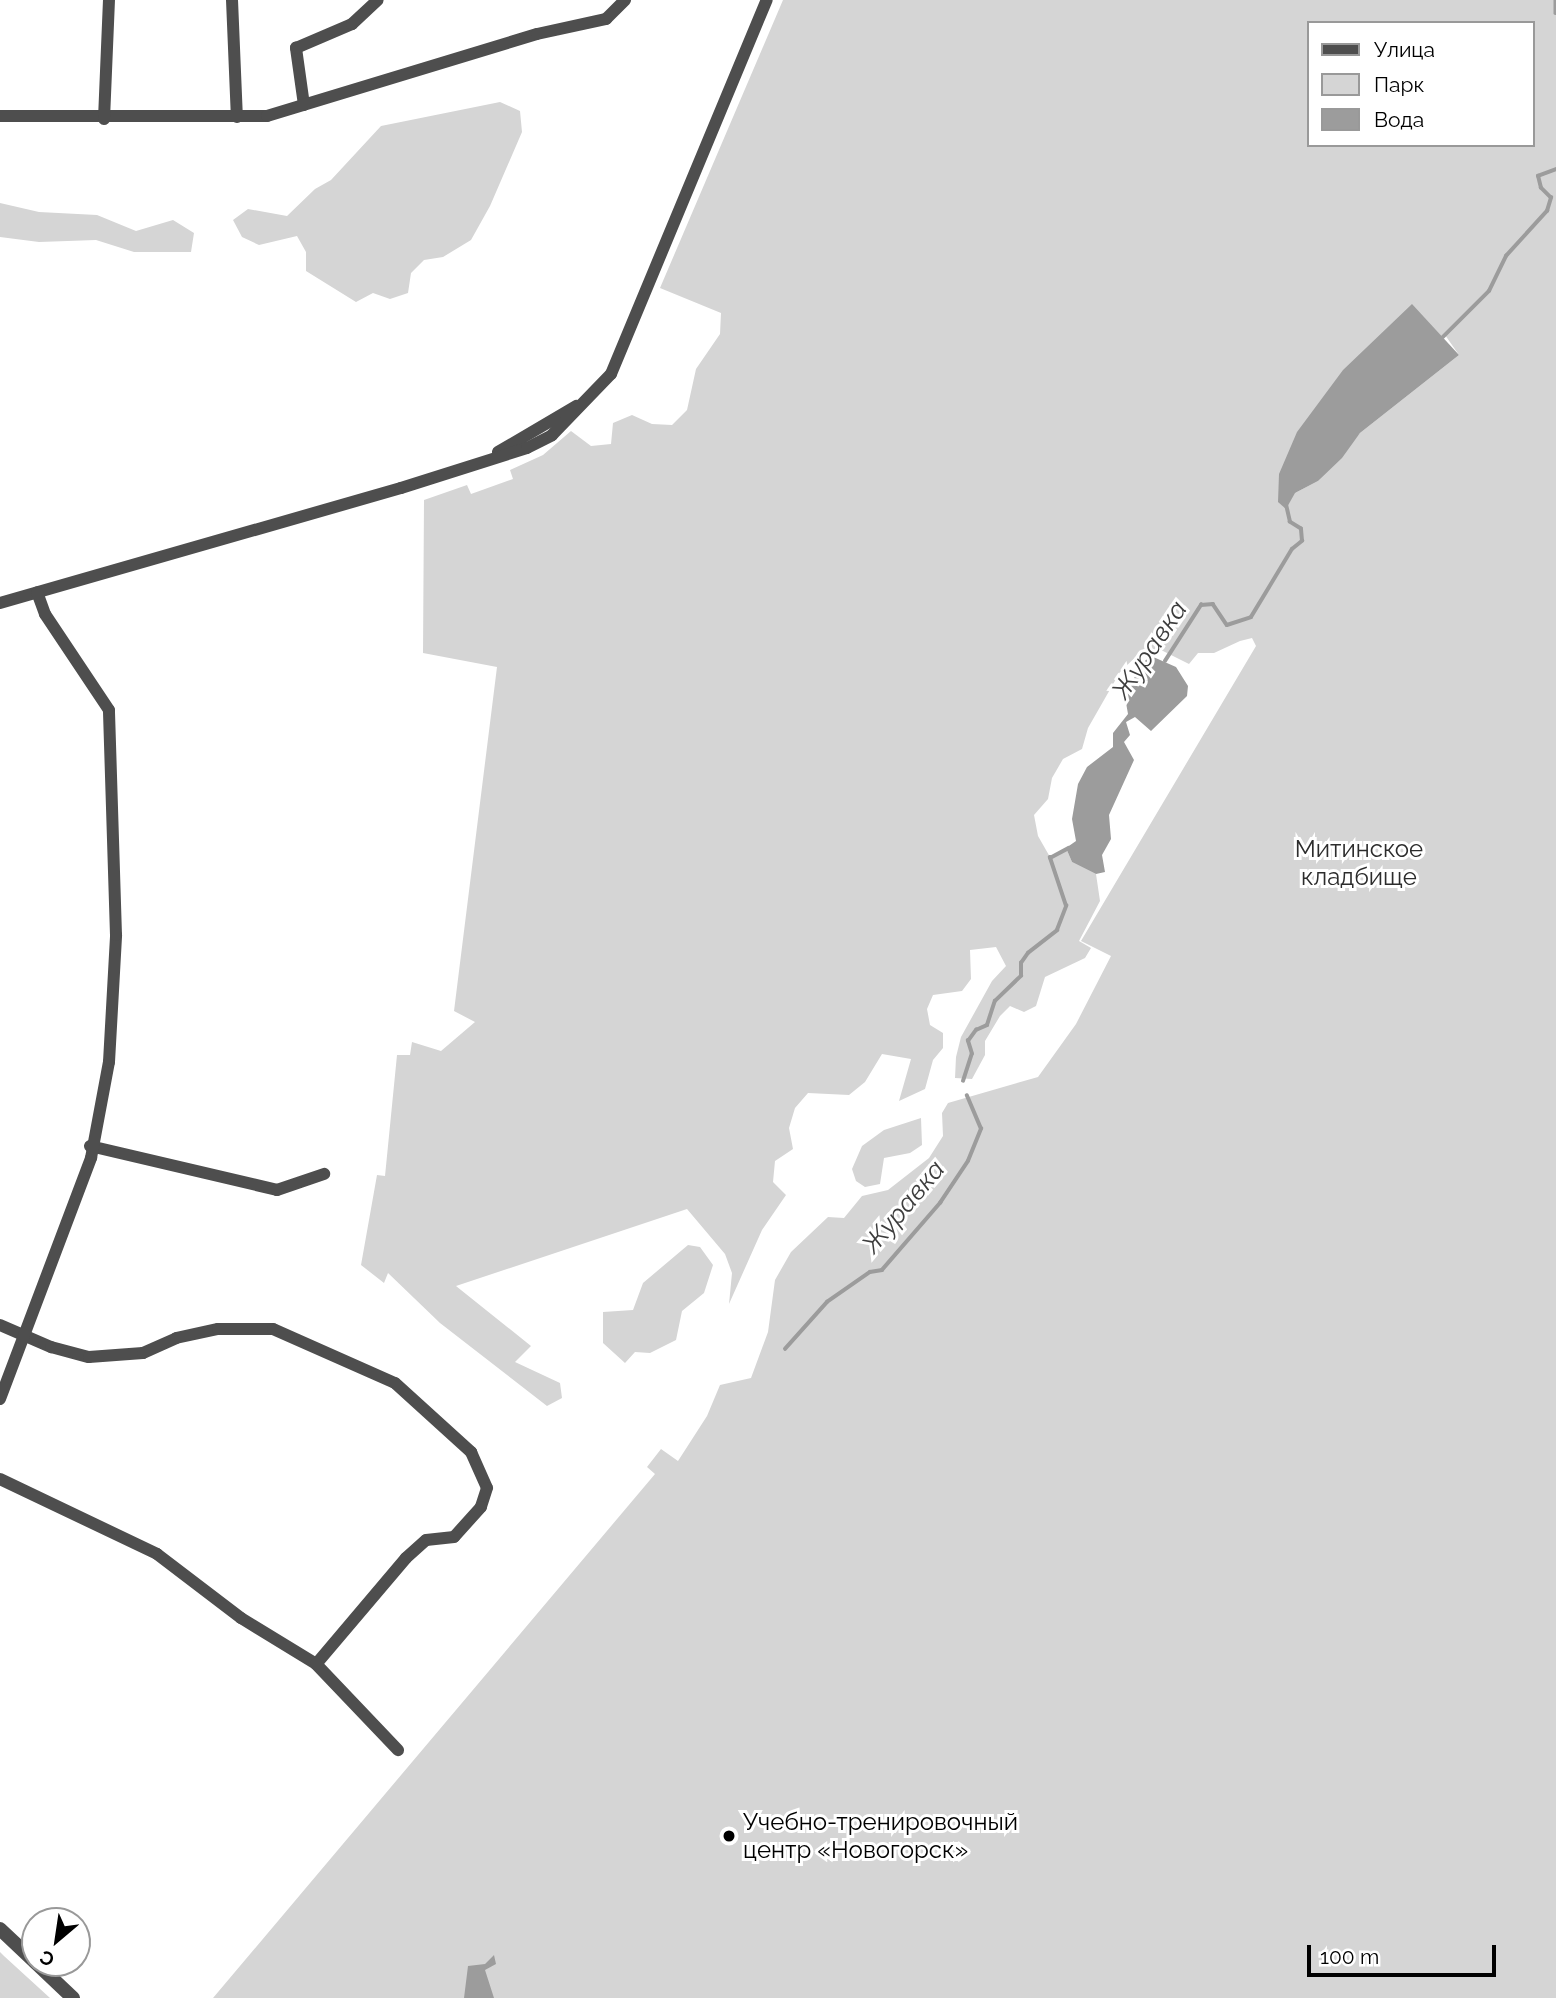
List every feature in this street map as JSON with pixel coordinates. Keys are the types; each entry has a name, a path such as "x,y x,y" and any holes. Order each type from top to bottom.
{"street":[{"path":"104,119 109,0"},
{"path":"232,0 237,117"},
{"path":"304,104 296,48 352,24 378,0"},
{"path":"0,116 104,119 267,116 537,34 606,19 625,0"},
{"path":"0,603 486,459 576,406 611,374 616,364 767,0"},
{"path":"0,1399 91,1158 90,1146 109,1062 116,923 109,710 45,614 37,592"},
{"path":"90,1146 277,1190 324,1174"},
{"path":"0,1325 26,1334 51,1348 89,1357 143,1353 176,1338 218,1329 263,1330 296,1337 385,1377 471,1452 487,1488 481,1507 464,1530 439,1541 426,1540 405,1558 316,1664"},
{"path":"0,1479 157,1554 241,1618 316,1664 398,1750"},
{"path":"0,1928 21,1948"},
{"path":"51,1977 73,1998"}],"green space":[{"name":"Митинское кладбище","path":"783,0 1556,0 1556,1998 213,1998 655,1474 647,1467 661,1449 678,1461 707,1416 720,1385 751,1378 768,1332 775,1280 791,1252 828,1217 844,1218 862,1196 888,1190 929,1158 943,1136 942,1113 948,1103 1038,1077 1076,1024 1111,956 1081,941 1256,646 1252,638 1240,641 1214,653 1198,653 1189,664 1161,650 1144,649 1120,672 1088,728 1082,749 1063,759 1052,778 1048,799 1034,815 1038,836 1050,857 1066,848 1072,862 1096,874 1100,901 1079,941 1091,948 1085,958 1045,977 1036,1006 1024,1012 1010,1006 1000,1016 985,1041 985,1055 972,1079 955,1078 956,1057 961,1037 992,981 1006,966 996,947 970,950 971,979 962,991 933,995 927,1009 930,1025 943,1033 943,1048 933,1060 925,1089 899,1101 911,1059 882,1054 865,1082 849,1095 808,1093 795,1108 789,1128 793,1149 775,1161 773,1182 786,1195 762,1230 729,1304 732,1273 725,1254 687,1209 456,1286 531,1346 515,1362 560,1383 562,1398 547,1406 440,1323 388,1273 384,1283 361,1265 377,1175 385,1176 397,1055 410,1055 412,1042 441,1051 475,1022 454,1011 497,667 423,653 424,500 467,485 471,494 513,479 510,470 543,455 571,431 591,446 611,444 613,423 632,415 652,424 672,425 687,410 696,369 720,334 721,313 660,288","holes":["1445,335 1459,355 1360,433 1318,481 1295,493"]},
{"path":"500,102 520,111 522,132 490,206 471,240 443,257 424,260 411,273 408,293 390,299 373,293 356,302 306,271 306,252 297,236 259,245 242,237 233,220 248,209 287,216 315,189 331,180 381,126"},
{"path":"0,203 39,212 97,215 136,231 173,220 194,233 191,252 134,252 96,240 39,242 0,237"},
{"path":"921,1118 922,1145 910,1153 884,1158 880,1184 865,1187 856,1181 852,1169 862,1146 884,1130"},
{"path":"688,1245 700,1247 713,1265 704,1293 682,1311 676,1340 650,1353 635,1352 625,1363 603,1343 603,1312 633,1310 643,1283"},
{"path":"0,1952 21,1972 21,1977 27,1977 50,1998 0,1998"}],"water":[{"path":"1412,304 1459,355 1360,433 1342,458 1318,481 1295,493 1286,509 1278,502 1279,474 1297,432 1343,370"},
{"path":"1151,656 1176,667 1188,686 1187,696 1151,731 1135,717 1126,722 1130,735 1124,742 1134,760 1109,815 1111,839 1102,855 1105,872 1096,874 1072,862 1066,848 1076,841 1072,819 1078,784 1087,767 1113,747 1113,733 1128,714 1125,697 1141,664"},
{"path":"494,1955 496,1964 485,1970 494,1998 464,1998 468,1966 485,1964"}],"waterway":[{"name":"Журавка","path":"1556,0 1556,13"},
{"name":"Журавка","path":"1443,337 1489,291 1506,256 1547,211 1551,198 1541,188 1538,176 1556,169"},
{"name":"Журавка","path":"1165,661 1201,605 1213,604 1227,625 1251,617 1292,549 1302,541 1301,529 1290,522 1286,505"},
{"name":"Журавка","path":"963,1081 972,1054 968,1041 976,1030 987,1025 995,1001 1021,976 1021,963 1028,953 1057,930 1066,906 1050,858 1069,848"},
{"name":"Журавка","path":"785,1349 827,1302 870,1272 882,1270 940,1203 968,1161 981,1129 967,1096"}],"place":[{"name":"Учебно-тренировочный центр «Новогорск»","path":"729,1836"}]}
